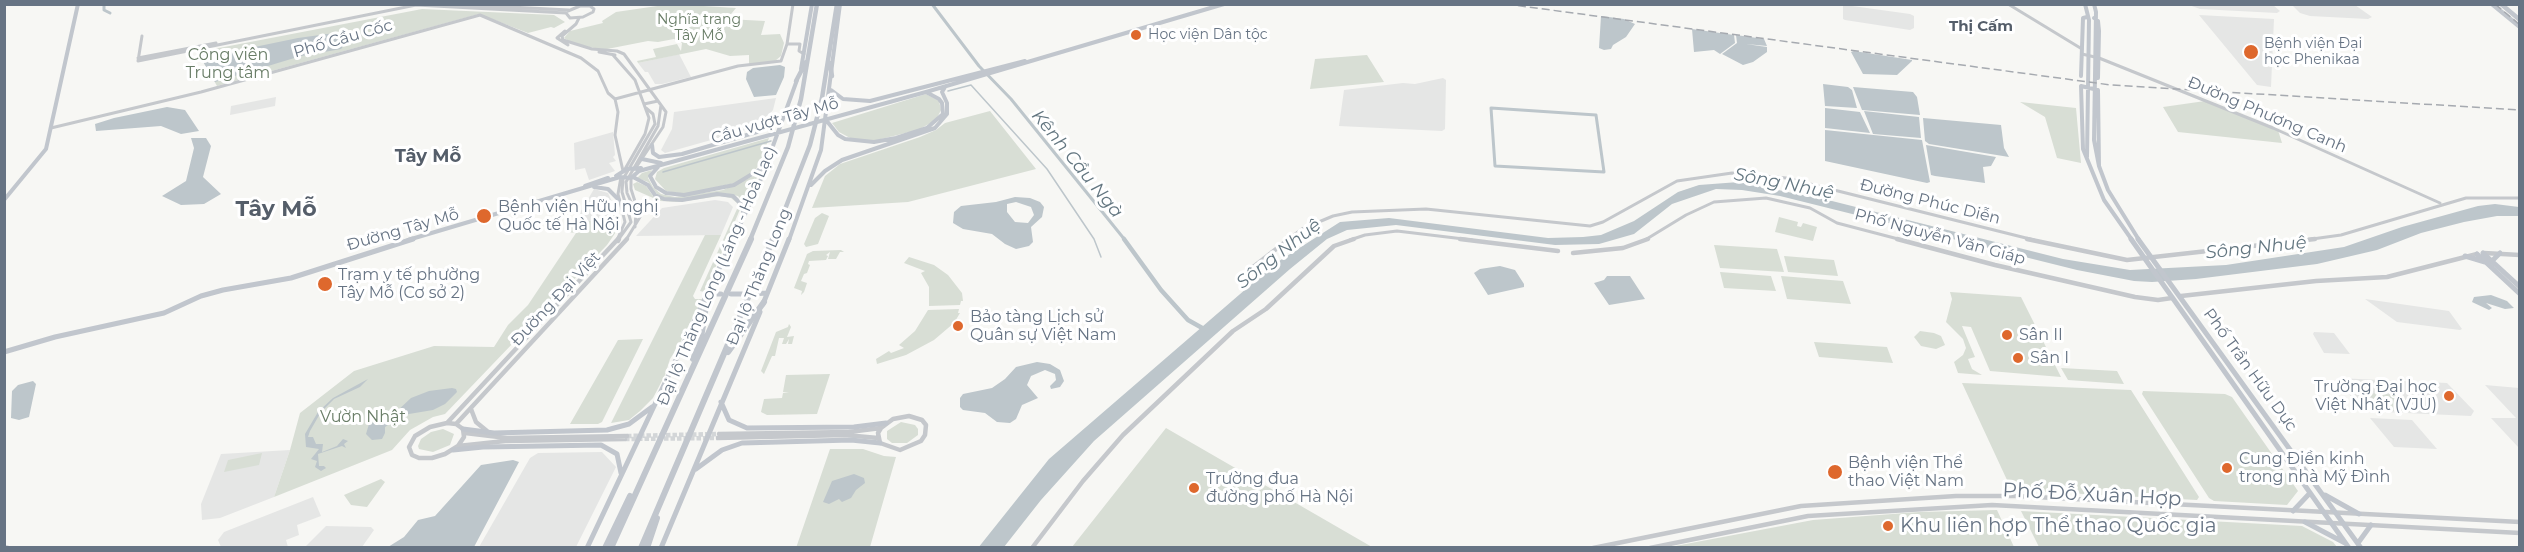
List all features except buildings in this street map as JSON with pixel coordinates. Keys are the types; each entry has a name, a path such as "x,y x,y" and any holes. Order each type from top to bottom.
{"highway":[{"name":"Đại lộ Thăng Long (Láng - Hoà Lạc)","path":"611,548 771,192 788,147 801,99 817,4"},
{"path":"641,548 794,191 810,145 822,98 839,4"},
{"path":"2492,4 2520,27"},
{"path":"2501,4 2520,20"},
{"path":"2503,13 2512,14"},
{"path":"830,53 832,76"},
{"path":"796,81 807,55"},
{"path":"669,419 674,401 700,344 708,297"},
{"path":"705,399 718,378 727,354 764,302"},
{"path":"605,548 655,450"},
{"path":"647,548 679,460"}],"main road":[{"path":"4,200 44,152 78,4"},
{"path":"807,55 812,4"},
{"name":"Đại lộ Thăng Long","path":"661,548 764,302 809,187 821,150 831,90 839,4"},
{"path":"922,91 1224,4"},
{"path":"2085,4 2088,24 2087,161"},
{"path":"2094,4 2094,18 2098,21 2098,78"},
{"path":"2081,76 2084,18 2087,17"},
{"name":"Phố Trần Hữu Dực","path":"2094,18 2095,152 2113,200 2359,545"},
{"path":"831,90 843,99 862,102 946,86 971,77"},
{"path":"587,548 708,297 769,163 796,81"},
{"path":"809,187 825,171 842,160 936,128 947,114 948,109 942,90 946,86"},
{"name":"Phố Trần Hữu Dực","path":"2099,166 2098,90 2081,86 2081,137 2087,161 2104,200 2348,546"},
{"path":"922,91 937,92 943,96"},
{"path":"826,120 838,135 845,139 863,142 887,141 919,132 939,119 943,109 939,99 922,91"},
{"name":"Cầu vượt Tây Mỗ","path":"622,174 922,91"},
{"path":"652,146 651,150 654,154 665,157 728,142 772,124 787,107"},
{"path":"642,159 661,164 650,176 653,183 666,193 684,195 734,185 769,163"},
{"path":"632,177 637,170"},
{"path":"622,174 645,182 655,195 664,199 682,200 717,194 734,196 742,205 744,217"},
{"name":"Đường Tây Mỗ","path":"4,352 55,337 164,313 201,296 223,290 291,278 352,257 589,187 622,174"},
{"name":"Đường Tây Mỗ","path":"580,189 590,183 622,174"},
{"path":"589,187 608,189 619,200"},
{"path":"2480,253 2520,287"},
{"path":"2490,262 2500,254"},
{"path":"2465,256 2490,262 2520,294"},
{"path":"752,294 767,293"},
{"path":"708,297 721,294"},
{"path":"731,294 742,294"},
{"path":"2238,391 2249,392"},
{"path":"721,402 729,420 747,428 854,427 886,423"},
{"path":"464,431 494,433 607,430 634,421 654,405"},
{"path":"694,471 722,450 742,443 879,441"},
{"path":"455,448 601,445 617,454 621,475"},
{"path":"2293,511 2310,492"},
{"path":"2323,494 2359,514"},
{"path":"2305,522 2348,546"},
{"path":"2359,545 2371,525"}],"street":[{"path":"142,36 138,59 411,4"},
{"path":"451,4 567,12"},
{"path":"615,99 738,66 778,62 782,59 786,44 793,4"},
{"name":"Đường Phương Canh","path":"2008,4 2082,52 2272,128 2441,204"},
{"path":"304,26 416,5 567,12 581,5 591,5 594,9 593,12 579,18 570,18 567,12"},
{"name":"Phố Cầu Cốc","path":"51,128 201,92 477,15 586,60 600,72 608,93 615,99 618,112 615,135 622,174"},
{"path":"579,18 569,30 558,36 559,41 624,54 666,112 665,122 637,170"},
{"path":"786,44 800,44 799,51 807,55"},
{"name":"Đường Đại Việt","path":"447,423 614,246 625,222 617,187 648,128 649,118 640,92 630,73 613,53"},
{"path":"614,246 629,226 630,213 622,196 622,179 654,127 654,116 645,106 660,102"},
{"path":"635,227 636,213 627,193 626,182 657,129 661,116 660,102"},
{"name":"Đường Phúc Diễn","path":"1248,272 1302,229 1333,216 1352,212 1426,209 1590,225 1604,222 1677,181 1732,173 1786,178 2112,258 2146,261 2341,235 2441,204 2473,197 2520,198"},
{"path":"632,177 631,189 640,214 639,223 635,227"},
{"name":"Phố Nguyễn Văn Giáp","path":"1573,253 1623,248 1640,242 1686,215 1714,202 1766,198 1810,208 1837,223 2011,269 2134,297 2158,300 2172,298"},
{"name":"Đường Đại Việt","path":"456,424 626,241 635,227"},
{"path":"1032,548 1083,481 1123,435 1233,331 1266,309 1334,246 1365,234 1397,231 1558,251"},
{"path":"2181,296 2387,277 2480,253 2520,255"},
{"path":"502,365 510,366"},
{"path":"472,408 471,414 476,422 483,429 494,433"},
{"path":"879,441 881,428 886,423 901,417 916,418 926,425 925,435 915,445 892,449 879,441 845,435 718,436 849,432 881,428"},
{"path":"447,423 456,424 464,431 507,438 626,438 505,441 455,448 436,457 425,459 413,456 410,452 410,445 415,436 430,427 447,423"},
{"path":"455,448 464,431"},
{"name":"Phố Đỗ Xuân Hợp","path":"1593,548 1788,508 1846,502 2016,496 2520,522"},
{"path":"1846,502 1850,512"},
{"name":"Phố Đỗ Xuân Hợp","path":"1650,548 1808,516 1992,505 2520,533"},
{"path":"1734,519 1740,528"}],"shaded area":[{"path":"2189,5 2273,5 2280,11 2277,13 2200,9"},
{"path":"2292,5 2355,5 2372,17 2368,19 2310,16 2300,13"},
{"path":"1843,6 1910,14 1914,16 1914,28 1910,30 1845,20 1843,19"},
{"name":"Bệnh viện Đại học Phenikaa","path":"2199,15 2274,19 2271,87 2257,85"},
{"path":"1601,16 1624,19 1635,24 1626,37 1613,45 1611,49 1604,50 1599,48"},
{"path":"1692,29 1734,35 1735,43 1720,54 1714,50 1694,52"},
{"path":"342,32 348,34 350,38 341,49 301,56 215,82 202,60 211,56 298,38"},
{"path":"1736,35 1764,39 1767,46 1746,44 1767,47 1767,52 1753,62 1743,65 1722,54 1737,43"},
{"path":"1851,52 1912,61 1897,75 1863,74"},
{"path":"679,54 691,77 655,84 648,72 645,72 638,63"},
{"path":"780,65 785,67 784,77 776,95 754,97 746,79 747,72 753,68"},
{"path":"1443,78 1446,80 1445,129 1442,131 1339,126 1344,90 1403,83 1415,84"},
{"path":"1823,84 1848,87 1852,90 1857,108 1825,106"},
{"path":"1853,87 1913,92 1917,97 1920,115 1862,110"},
{"path":"276,97 275,106 230,115 231,106"},
{"path":"776,98 769,115 743,131 665,153 661,150 672,129 674,112"},
{"path":"167,107 185,110 199,131 181,134 161,126 96,131 95,124"},
{"path":"1825,108 1860,112 1870,133 1825,128"},
{"path":"1864,111 1919,117 1921,138 1873,134"},
{"path":"1923,118 2001,125 2004,148 2009,157 1929,144 1925,141"},
{"path":"1825,130 1922,140 1930,182 1825,161"},
{"path":"613,132 615,155 613,157 616,161 609,163 615,171 589,180 585,168 575,170 574,143"},
{"path":"191,138 206,138 211,146 203,177 221,194 204,204 181,205 162,196 186,181 194,148"},
{"path":"1926,145 1996,157 1991,166 1983,167 1985,183 1935,176 1931,175"},
{"path":"1739,182 1832,201 2063,259 2130,270 2226,265 2344,247 2402,227 2478,206 2495,204 2519,207 2519,216 2497,216 2464,222 2421,233 2377,250 2317,264 2152,282 2134,281 2077,270 1780,196 1742,190 1716,189 1672,204 1634,234 1599,244 1555,245 1396,225 1347,230 1327,239 1290,269 1094,441 1041,500 1004,547 978,548 1049,459 1276,263 1340,222 1389,218 1548,238 1583,237 1601,235 1634,221 1678,192 1699,185"},
{"path":"594,189 608,193 616,210 618,221 575,221"},
{"path":"1015,197 1030,198 1040,202 1044,207 1042,217 1031,227 1033,242 1029,246 1016,249 992,234 963,229 953,223 954,212 961,206 996,202","holes":["1016,202 1031,207 1034,215 1028,223 1015,222 1007,212 1007,204"]},
{"path":"715,200 728,202 733,207 721,235 636,236 662,208"},
{"path":"1500,266 1515,270 1524,287 1488,295 1474,273 1480,269"},
{"path":"1607,276 1630,276 1645,299 1609,305 1594,283 1604,280"},
{"path":"2491,295 2507,301 2514,308 2505,309 2486,303 2492,308 2489,310 2472,302 2474,297"},
{"path":"2365,299 2449,311 2462,329 2397,322"},
{"path":"2314,332 2334,333 2350,354 2324,353"},
{"path":"1037,362 1050,364 1060,370 1064,381 1060,387 1051,389 1050,386 1056,380 1055,374 1045,370 1031,376 1027,385 1038,398 1022,405 1016,419 1010,423 997,422 985,413 963,410 960,407 960,398 963,394 992,388 1016,367"},
{"path":"2337,378 2447,383 2474,411 2471,416 2362,411"},
{"path":"368,379 360,387 334,399 321,412 310,431 308,437 313,437 316,444 323,444 322,452 337,446 343,439 348,441 344,444 346,448 342,446 318,454 319,466 326,468 321,471 315,467 317,461 311,459 319,449 306,447 305,434 318,412 333,398"},
{"path":"33,381 36,384 29,417 19,420 11,418 12,391 18,385"},
{"path":"2485,385 2519,388 2519,448 2491,418 2516,418"},
{"path":"452,388 457,392 445,404 433,410 403,415 385,427 382,439 372,440 366,434 369,424 395,413 411,398 429,391"},
{"path":"2370,418 2412,420 2437,449 2394,447"},
{"path":"290,450 274,497 220,518 202,520 201,504 221,454"},
{"path":"602,452 616,467 576,547 479,547 530,458 538,453"},
{"path":"513,460 519,462 474,547 388,547 404,537 418,520 435,516 481,465"},
{"path":"854,474 864,478 865,483 856,490 851,498 842,502 839,499 829,504 823,502 832,481"},
{"path":"313,497 321,516 297,525 299,535 286,540 288,547 221,547 218,540 224,532"},
{"path":"326,526 371,527 374,530 362,547 305,547"}],"green space":[{"name":"Nghĩa trang Tây Mỗ","path":"671,4 736,8 727,19 765,21 761,35 780,34 784,43 781,56 775,61 749,64 749,55 730,56 706,49 638,63 637,61 656,57 653,49 677,44 681,51 682,43 674,39 648,41 602,50 572,43 564,38 570,31 603,23 602,21 616,12"},
{"name":"Công viên Trung tâm","path":"422,9 554,15 565,22 554,28 528,33 479,14 217,86 198,52"},
{"path":"1367,55 1384,82 1310,89 1315,59"},
{"path":"926,94 939,101 941,110 936,120 918,130 873,141 852,139 839,132 832,123"},
{"path":"2205,101 2278,130 2282,143 2178,132 2163,107"},
{"path":"2020,102 2076,108 2081,163 2057,158 2045,117"},
{"path":"990,111 1036,169 908,202 812,208 825,176 840,164 920,137 945,123"},
{"path":"769,138 760,163 754,172 735,183 684,194 666,191 655,179 657,172 664,168"},
{"path":"652,170 648,178 653,187 661,194 675,197 723,190 760,173 745,203 738,196 723,193 679,199 665,198 657,194 648,182 637,178 642,173"},
{"path":"637,182 646,186 653,196 666,201 720,195 734,198 741,207 705,292 700,291 737,209 737,203 731,198 720,196 679,202 660,201 635,190 633,184"},
{"path":"822,213 829,216 818,244 806,247 804,244 815,218"},
{"path":"1779,217 1798,222 1797,226 1801,227 1803,223 1817,227 1813,241 1775,232"},
{"name":"Vườn Nhật","path":"575,221 620,221 618,229 607,245 445,414 433,417 410,430 392,450 274,497 300,413 354,371 434,346 494,347 508,325 528,305 576,233 567,232"},
{"path":"705,235 721,235 693,296 695,299 702,299 670,359 665,375 653,398 640,411 629,420 611,423"},
{"path":"1714,245 1777,249 1784,272 1720,268"},
{"path":"841,250 844,252 840,252 836,259 828,259 830,252 826,255 828,256 826,260 809,261 807,273 801,281 807,283 804,292 801,295 802,291 794,288 807,254 813,251"},
{"path":"1784,256 1834,260 1838,276 1788,272"},
{"path":"909,257 934,265 948,275 962,293 963,301 960,305 929,306 929,287 921,273 925,271 904,263"},
{"path":"1720,272 1771,276 1776,291 1724,288"},
{"path":"1781,276 1843,281 1851,304 1787,299"},
{"path":"1950,292 2021,297 2061,377 1990,371 1971,327 1962,326 1975,357 1968,359 1972,369 1982,375 1958,373 1954,362 1963,355 1966,348 1963,339 1946,322 1952,299"},
{"path":"959,309 958,313 960,313 954,323 934,340 906,355 877,364 876,359 889,351 891,353 904,348 899,345 915,331 928,310"},
{"path":"789,324 791,327 787,337 794,336 792,344 788,344 789,339 786,344 782,344 784,338 779,338 775,356 772,356 764,374 761,371 776,332 788,327"},
{"path":"1920,331 1941,336 1945,345 1936,349 1921,346 1914,337"},
{"path":"643,339 602,422 570,424 618,340"},
{"path":"1814,342 1887,347 1893,363 1819,357"},
{"path":"2061,368 2117,371 2124,384 2068,380"},
{"path":"830,374 817,414 767,415 761,412 764,399 782,398 783,393 789,392 783,392 786,375"},
{"path":"1962,383 2131,390 2199,497 2197,500 2027,491 2007,480"},
{"path":"2143,391 2225,394 2232,397 2298,491 2287,505 2214,501 2209,498 2142,394"},
{"path":"2368,393 2402,395 2416,412 2382,410"},
{"path":"901,422 915,425 918,435 907,443 892,443 887,439 887,431"},
{"name":"Trường đua đường phố Hà Nội","path":"1166,428 1372,547 1072,547"},
{"path":"443,429 454,434 450,445 433,452 419,449 421,439 431,432"},
{"path":"830,449 863,449 884,456 896,457 870,547 796,548"},
{"path":"262,453 259,465 224,472 228,460"},
{"path":"381,479 385,482 367,507 351,505 344,495"},
{"name":"Khu liên hợp Thể thao Quốc gia","path":"1997,510 2014,547 1670,547 1813,520 1919,512"},
{"path":"2021,511 2302,526 2333,542 2337,547 2039,547"}],"waterway":[{"path":"104,4 104,10 110,13"},
{"name":"Kênh Cầu Ngà","path":"932,4 979,66 1011,99 1125,240"},
{"path":"948,91 971,85 1047,169 1094,239 1101,257"},
{"path":"1491,108 1596,115 1604,172 1495,166 1491,108"},
{"path":"663,172 771,141"},
{"name":"Kênh Cầu Ngà","path":"1124,239 1161,290 1188,320 1204,329"}],"tunnel":[{"path":"627,436 719,434"},
{"path":"625,439 718,438"}],"railway":[{"path":"1506,4 2111,85 2520,110"},
{"path":"2495,4 2520,25"}],"place":[{"name":"Học viện Dân tộc","path":"1136,35"},
{"name":"Bệnh viện Đại học Phenikaa","path":"2251,52"},
{"name":"Bệnh viện Hữu nghị Quốc tế Hà Nội","path":"484,216"},
{"name":"Trạm y tế phường Tây Mỗ (Cơ sở 2)","path":"325,284"},
{"name":"Bảo tàng Lịch sử Quân sự Việt Nam","path":"958,326"},
{"name":"Sân II","path":"2007,335"},
{"name":"Sân I","path":"2018,358"},
{"name":"Trường Đại học Việt Nhật (VJU)","path":"2449,396"},
{"name":"Cung Điền kinh trong nhà Mỹ Đình","path":"2227,468"},
{"name":"Bệnh viện Thể thao Việt Nam","path":"1835,472"},
{"name":"Trường đua đường phố Hà Nội","path":"1194,488"},
{"name":"Khu liên hợp Thể thao Quốc gia","path":"1888,526"}],"district":[{"name":"Thị Cấm","path":"1981,27"},
{"name":"Tây Mỗ","path":"428,157"},
{"name":"Tây Mỗ","path":"276,210"}],"water label":[{"name":"Sông Nhuệ","path":"1784,184"},
{"name":"Sông Nhuệ","path":"2256,248"},
{"name":"Sông Nhuệ","path":"1279,254"}]}
